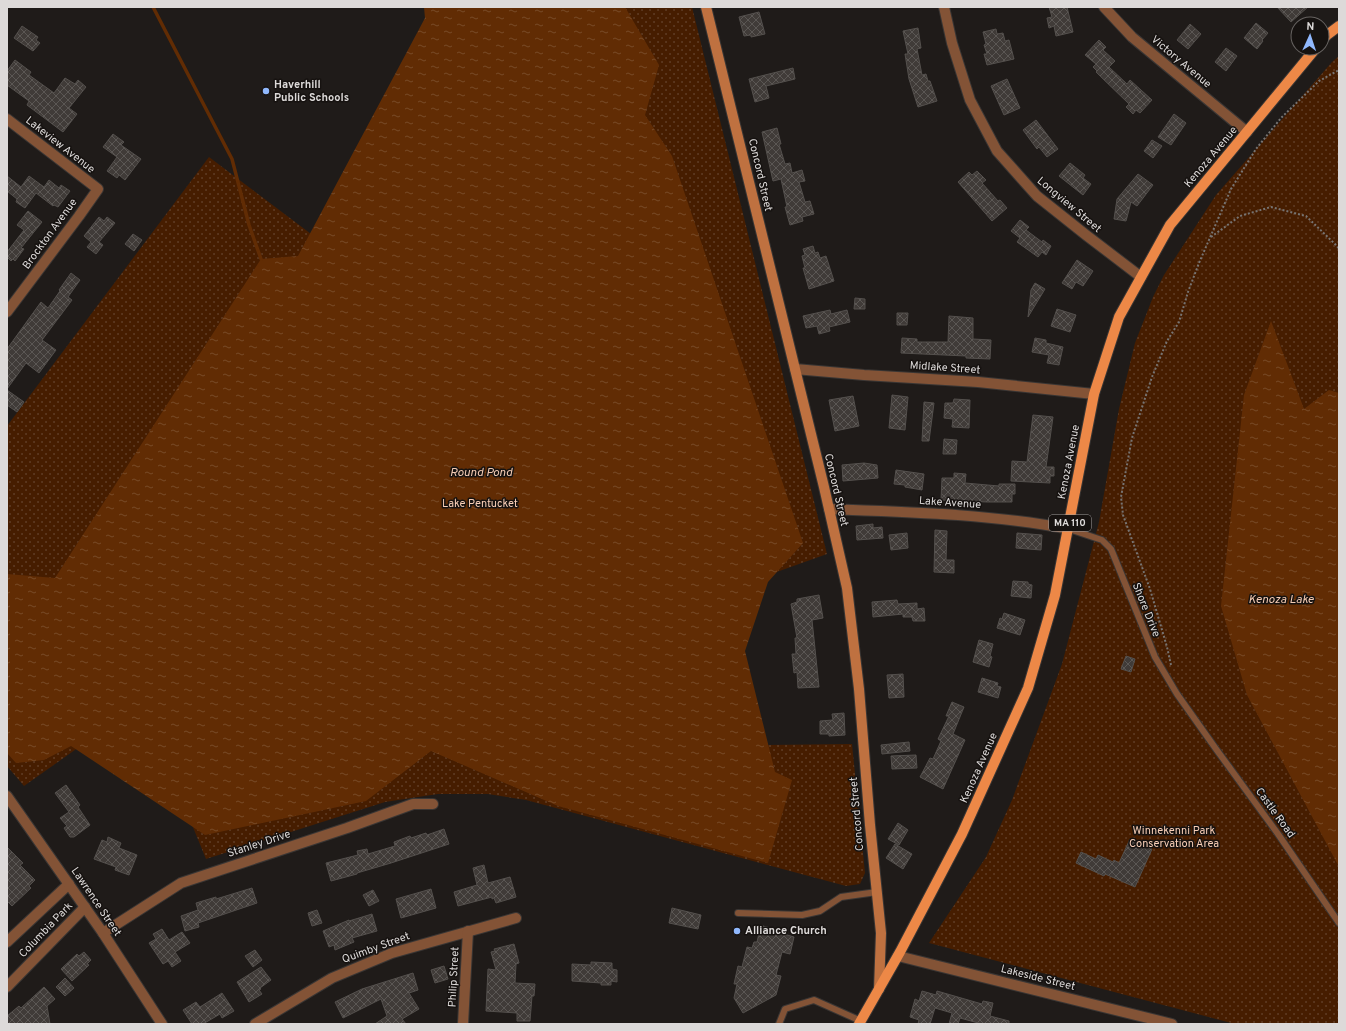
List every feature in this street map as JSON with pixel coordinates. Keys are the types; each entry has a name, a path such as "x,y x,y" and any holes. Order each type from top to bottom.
{"main road":[{"name":"Concord Street","path":"706,7 847,588 881,933 879,989"},
{"path":"1330,32 1339,26"},
{"name":"Kenoza Avenue","path":"860,1022 898,956 962,834 1028,688 1055,595 1094,394 1119,317 1170,225 1309,56"}],"street":[{"name":"Longview Street","path":"944,7 952,43 970,100 997,151 1037,196 1141,276"},
{"name":"Victory Avenue","path":"1104,7 1132,37 1247,132"},
{"name":"Lakeview Avenue","path":"7,119 97,190"},
{"name":"Brockton Avenue","path":"7,312 97,190"},
{"name":"Midlake Street","path":"794,369 978,382 1094,394"},
{"name":"Lake Avenue","path":"829,509 967,516 1032,522 1069,529"},
{"name":"Lawrence Street","path":"7,796 103,933 162,1024"},
{"name":"Stanley Drive","path":"103,933 181,882 347,828 413,804 433,804"},
{"name":"Columbia Park","path":"7,942 69,884"},
{"name":"Columbia Park","path":"7,988 85,907"},
{"name":"Quimby Street","path":"254,1024 332,978 392,953 516,918"},
{"name":"Philip Street","path":"463,1024 468,931"},
{"name":"Lakeside Street","path":"898,956 1172,1024"}],"lane":[{"name":"Shore Drive","path":"1069,529 1102,540 1111,549 1155,657 1177,694 1193,717"},
{"name":"Castle Road","path":"1193,717 1278,834 1339,923"},
{"path":"738,912 802,915 820,910 841,897 877,892"},
{"path":"779,1024 785,1009 814,1000 860,1022"}],"path":[{"path":"1172,670 1150,589 1123,515 1121,497 1132,438 1152,377 1167,341 1179,322 1190,285 1231,189 1256,150 1281,118 1319,81 1339,70"},
{"path":"1210,238 1240,216 1271,207 1306,216 1339,249"}],"green space":[{"name":"Round Pond","path":"440,7 692,7 827,554 760,578 740,653 763,745 852,744 865,873 860,884 846,886 526,800 488,794 438,794 385,802 206,859 188,815 89,740 24,786 7,766 7,426 209,157 335,252"},
{"name":"Winnekenni Park Conservation Area","path":"1339,56 1339,1024 1235,1024 929,943 986,857 1012,800 1062,664 1099,522 1119,409 1135,343 1153,297 1164,275 1216,195 1332,62"}],"water":[{"name":"Round Pond","path":"424,7 625,7 659,65 645,115 672,156 803,543 768,582 745,651 775,772 792,780 768,863 558,806 431,751 366,801 205,835 71,746 44,760 16,763 7,753 7,574 55,578 261,259 298,256 425,18"},
{"name":"Kenoza Lake","path":"1271,321 1304,409 1329,390 1339,393 1339,866 1247,695 1221,606 1244,395"}],"building":[{"path":"1049,7 1067,7 1073,32 1056,36 1054,26 1049,28 1047,18 1052,17"},
{"path":"1277,7 1308,7 1298,16 1290,16 1290,21"},
{"path":"759,12 765,34 751,37 751,35 744,36 739,17"},
{"path":"1256,23 1268,33 1257,49 1244,38"},
{"path":"1190,24 1201,34 1188,49 1177,40"},
{"path":"22,26 38,37 36,40 40,43 33,51 14,38"},
{"path":"918,28 921,48 917,49 922,75 926,74 937,101 918,107 909,79 905,54 908,54 903,31"},
{"path":"996,29 997,34 1003,33 1005,41 1009,40 1014,59 987,65 984,54 987,54 984,45 986,44 983,32"},
{"path":"1099,40 1106,47 1103,50 1115,61 1109,67 1127,84 1130,80 1152,100 1140,113 1136,110 1133,114 1126,107 1129,104 1096,72 1097,71 1093,67 1096,64 1085,55"},
{"path":"1226,48 1237,56 1226,71 1215,62"},
{"path":"15,60 31,72 29,75 54,93 65,78 75,84 78,80 86,87 69,108 77,114 63,132 27,105 29,101 7,85 7,71"},
{"path":"793,68 795,79 766,86 769,98 755,102 749,79"},
{"path":"1007,79 1020,108 1004,115 991,86"},
{"path":"1174,114 1186,123 1171,145 1158,137"},
{"path":"1036,120 1058,149 1047,157 1039,147 1037,149 1023,130"},
{"path":"777,128 781,144 779,144 785,164 790,163 792,173 802,170 805,181 799,182 805,202 810,201 814,214 802,217 803,221 790,225 785,207 787,207 781,179 773,181 762,132"},
{"path":"113,134 124,142 121,145 141,159 125,180 119,175 117,178 107,171 117,157 103,147"},
{"path":"1152,140 1162,146 1153,158 1144,151"},
{"path":"1070,163 1085,175 1083,178 1091,184 1083,195 1059,176"},
{"path":"977,171 986,180 982,183 998,201 1000,200 1007,208 992,221 958,182 969,172 972,175"},
{"path":"1138,174 1153,185 1137,206 1131,202 1126,221 1114,219 1117,199"},
{"path":"7,176 21,187 29,176 44,187 49,180 59,188 61,185 70,191 58,207 53,206 36,193 25,208 16,202 17,199 7,191"},
{"path":"28,211 42,222 21,248 24,249 15,261 13,259 11,261 7,257 7,252 24,230 17,225"},
{"path":"99,217 104,221 107,217 115,223 99,242 103,245 96,254 87,247 91,242 84,236"},
{"path":"1020,220 1029,227 1026,230 1042,242 1043,240 1051,246 1046,255 1042,252 1038,257 1017,242 1020,238 1011,231"},
{"path":"133,234 142,240 134,251 125,244"},
{"path":"813,246 815,253 818,252 820,258 826,256 834,281 809,289 803,268 805,268 802,256 805,255 803,249"},
{"path":"1077,260 1093,271 1083,286 1076,282 1072,289 1062,283"},
{"path":"71,273 80,280 68,297 72,300 42,340 56,350 39,373 26,363 7,389 7,349 41,302 48,308"},
{"path":"1035,283 1045,289 1028,317 1031,290"},
{"path":"855,298 865,299 865,309 854,309"},
{"path":"1057,309 1076,315 1070,332 1051,326"},
{"path":"830,310 831,314 847,310 850,322 829,327 830,331 819,334 817,326 806,328 803,316"},
{"path":"897,313 908,313 907,325 897,325"},
{"path":"949,316 973,318 973,339 991,340 990,359 966,358 966,356 901,353 902,338 917,339 917,342 948,342"},
{"path":"1035,338 1046,340 1046,343 1063,347 1059,365 1047,363 1049,355 1032,352"},
{"path":"7,390 24,402 17,412 7,405"},
{"path":"892,395 908,397 905,430 889,428"},
{"path":"853,396 859,426 835,431 829,400"},
{"path":"954,399 970,400 969,428 952,427 953,419 944,418 945,403 953,403"},
{"path":"924,402 934,403 929,441 922,441"},
{"path":"1033,415 1053,417 1046,467 1054,467 1054,476 1050,476 1050,483 1011,481 1012,461 1027,462"},
{"path":"944,439 957,440 956,454 943,454"},
{"path":"864,463 877,465 878,478 843,481 842,465"},
{"path":"896,470 924,474 922,490 905,487 905,485 894,484"},
{"path":"954,473 966,474 965,483 999,486 999,484 1015,484 1015,494 1012,494 1012,502 941,500 942,478 954,478"},
{"path":"873,524 873,528 882,527 883,538 857,540 856,526"},
{"path":"935,530 947,531 946,560 954,560 954,573 934,572"},
{"path":"907,533 908,548 891,550 889,535"},
{"path":"1017,533 1042,535 1041,550 1016,548"},
{"path":"1013,581 1028,582 1028,584 1032,585 1031,598 1011,596"},
{"path":"819,595 823,618 812,620 819,687 798,688 797,672 794,673 792,654 796,654 795,638 797,638 791,604 797,602 797,599"},
{"path":"897,600 898,604 917,603 917,609 924,608 925,621 913,621 912,617 903,617 903,614 873,617 872,602"},
{"path":"1004,613 1025,620 1020,635 997,628 1000,618 1002,619"},
{"path":"979,640 993,644 990,656 992,657 989,667 973,662"},
{"path":"1126,656 1135,659 1131,672 1121,669"},
{"path":"903,674 904,697 889,698 887,675"},
{"path":"982,678 998,683 997,686 1001,687 998,698 978,692"},
{"path":"952,702 964,707 953,734 965,740 943,789 920,777 930,758 933,759 941,741 938,739 949,716 946,716"},
{"path":"844,713 845,735 829,736 829,734 820,734 820,721 833,720 832,714"},
{"path":"909,742 910,751 882,754 881,745"},
{"path":"916,755 917,768 892,769 891,756"},
{"path":"66,785 80,805 78,807 90,825 74,837 70,837 64,828 67,826 60,818 69,812 55,793"},
{"path":"898,823 908,830 899,845 888,839"},
{"path":"444,829 449,844 331,881 326,863 358,855 357,851 367,849 368,854 395,846 394,842 410,836 411,838 426,833 427,835"},
{"path":"108,837 121,843 119,848 137,855 129,875 115,870 116,867 94,859 102,840 107,842"},
{"path":"1130,839 1152,849 1135,887 1105,874 1104,876 1076,863 1081,852 1096,859 1098,855 1113,862 1114,860 1119,863"},
{"path":"895,844 912,854 903,869 886,858"},
{"path":"7,847 23,863 20,865 35,880 29,886 31,888 12,906 7,901"},
{"path":"484,865 488,883 510,877 516,897 496,903 492,897 458,906 454,892 477,885 473,868"},
{"path":"252,888 257,903 198,923 199,927 185,931 181,916 198,910 196,903 216,897 216,899"},
{"path":"431,889 436,908 401,918 396,899"},
{"path":"373,890 379,901 369,906 363,895"},
{"path":"672,908 701,915 698,929 669,923"},
{"path":"317,910 322,923 312,926 308,913"},
{"path":"372,914 377,931 352,938 354,942 335,950 334,945 329,947 323,931 349,920"},
{"path":"763,926 794,937 790,954 782,952 776,975 781,976 776,995 743,1013 734,998 737,984 734,984 738,966 742,967 747,947 752,948 754,942 757,942 760,929 762,929"},
{"path":"162,929 169,940 182,932 190,943 175,952 181,961 172,967 168,961 163,964 149,943 156,939 153,934"},
{"path":"514,944 519,963 516,964 515,983 535,984 534,996 532,996 530,1021 517,1021 517,1013 486,1011 488,969 496,970 491,952 495,951 494,949"},
{"path":"255,950 262,960 253,967 245,956"},
{"path":"84,952 91,960 87,964 89,965 72,981 61,969 77,954 79,956"},
{"path":"591,962 612,963 612,969 617,970 617,982 611,981 611,985 601,985 601,983 572,981 572,964 591,965"},
{"path":"444,966 448,979 435,983 431,970"},
{"path":"261,967 271,980 260,988 261,989 259,990 262,994 249,1002 237,982"},
{"path":"413,973 418,990 409,993 419,1009 402,1019 406,1024 375,1024 387,1016 381,999 343,1018 335,1002 362,989"},
{"path":"65,978 74,988 65,996 56,987"},
{"path":"44,987 55,999 47,1006 50,1024 7,1024 7,1016 19,1006 21,1008"},
{"path":"922,991 936,995 937,991 982,1004 983,1001 993,1003 990,1016 1009,1021 1009,1024 982,1024 960,1018 958,1024 949,1024 952,1013 935,1008 930,1024 918,1024 919,1020 910,1017 915,999 919,1001"},
{"path":"222,993 234,1011 222,1018 220,1014 203,1024 192,1024 183,1010 196,1002 200,1007"}],"waterway":[{"path":"153,7 232,159 249,225 261,259"}],"place":[{"name":"Haverhill Public Schools","path":"266,91"},
{"name":"Alliance Church","path":"737,931"}],"park label":[{"name":"Lake Pentucket","path":"480,504"}]}
